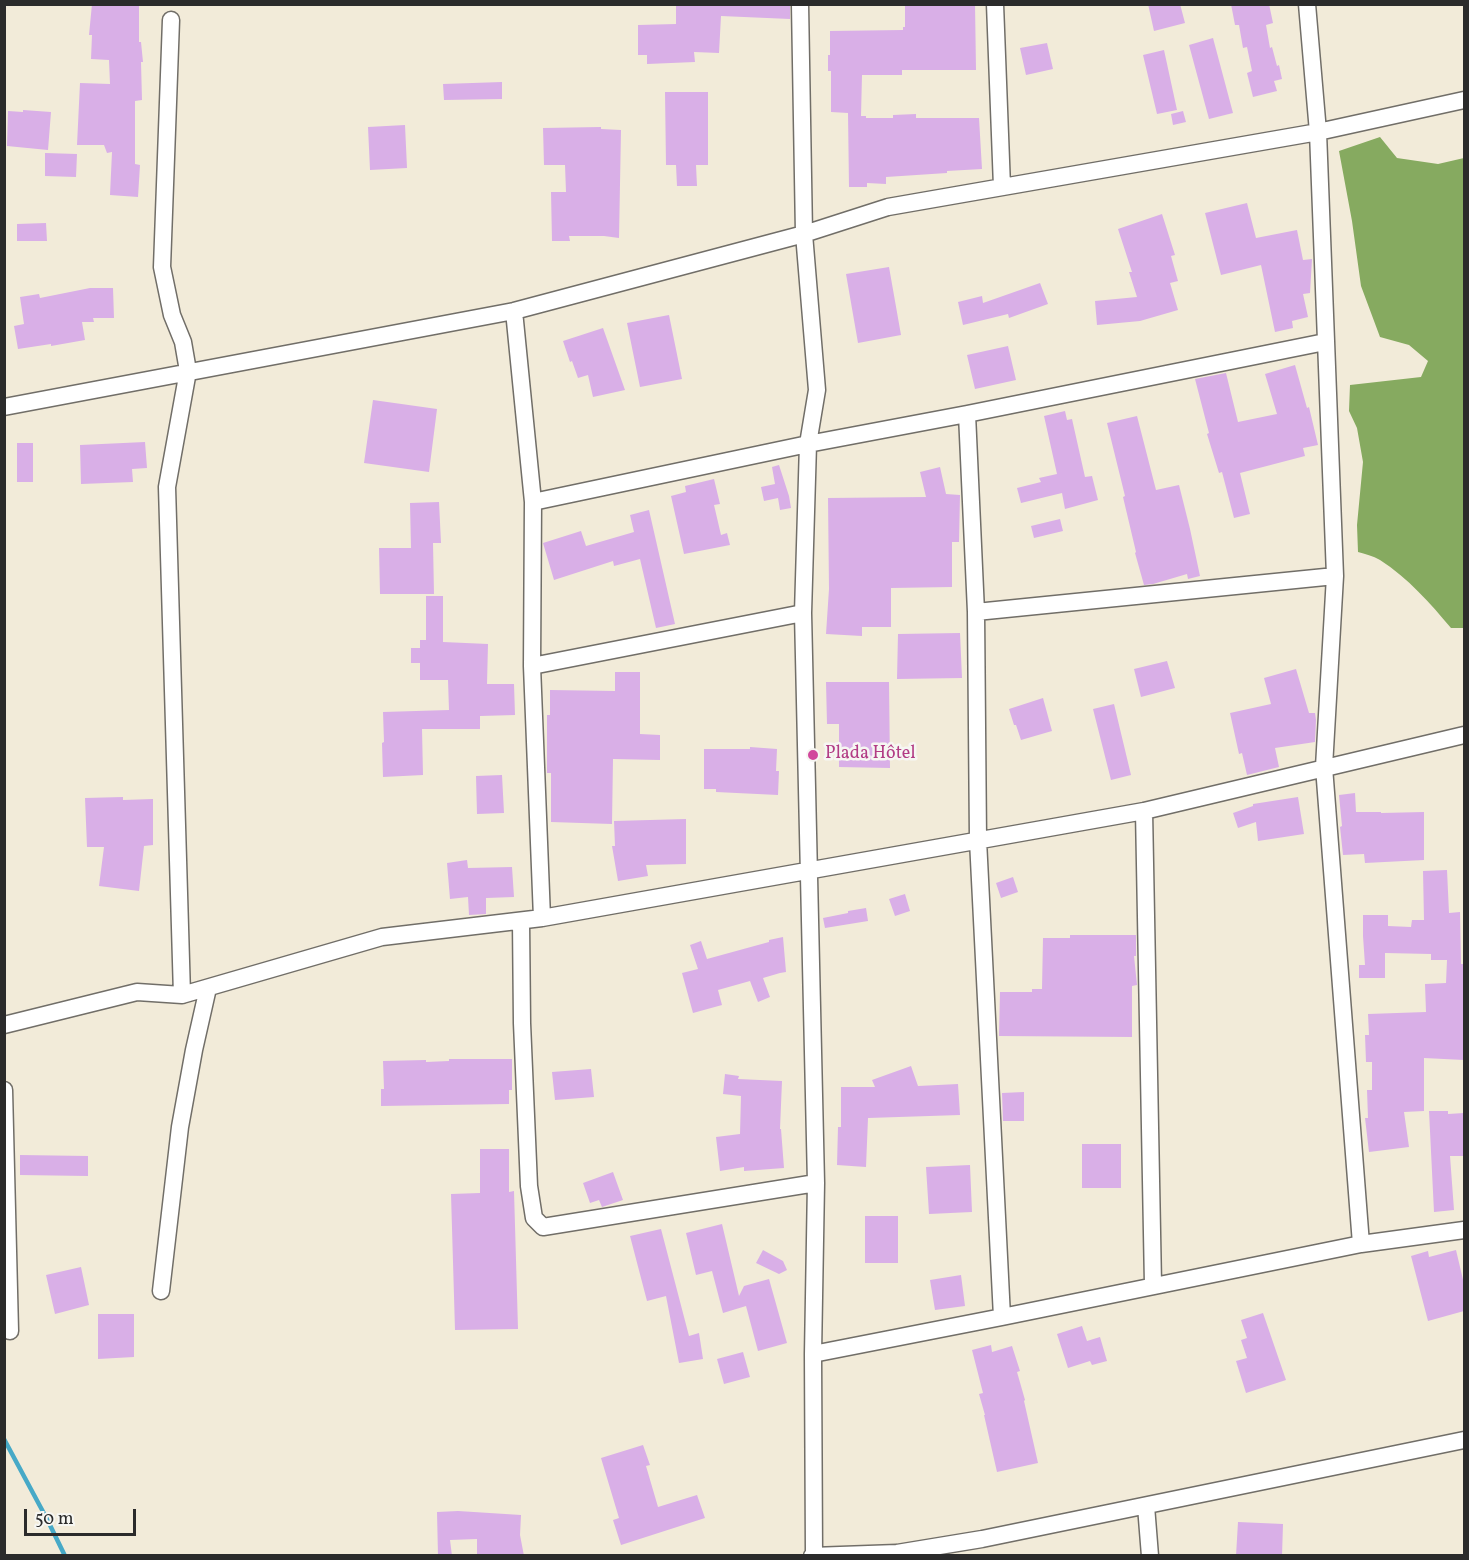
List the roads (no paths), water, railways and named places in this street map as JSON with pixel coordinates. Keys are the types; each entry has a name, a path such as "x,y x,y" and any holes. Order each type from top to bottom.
{"street":[{"path":"800,4 804,234 817,390 808,444 803,613 816,1183 813,1555 897,1553 983,1547 1146,1506 1464,1440"},
{"path":"995,4 1002,187"},
{"path":"1307,4 1318,132 1335,576 1324,767 1361,1244"},
{"path":"171,20 162,267 172,315 183,342 188,371 167,487 182,995"},
{"path":"4,407 514,311 804,234 888,207 1318,132 1464,100"},
{"path":"514,311 533,502 532,666 542,918"},
{"path":"533,502 808,444 1325,342"},
{"path":"967,414 976,612 978,840 1002,1317"},
{"path":"976,612 1335,576"},
{"path":"532,666 803,613"},
{"path":"4,1025 137,992 182,995 382,937 542,918 1144,811 1464,735"},
{"path":"1144,811 1153,1285"},
{"path":"521,921 522,1023 529,1186 534,1218 543,1227 816,1183"},
{"path":"161,1291 180,1127 208,988"},
{"path":"4,1090 9,1331"},
{"path":"813,1354 1361,1244 1464,1230"},
{"path":"1146,1506 1150,1556"}],"waterway":[{"path":"4,1439 65,1556"}],"place":[{"name":"Plada Hôtel","path":"813,755"}]}
